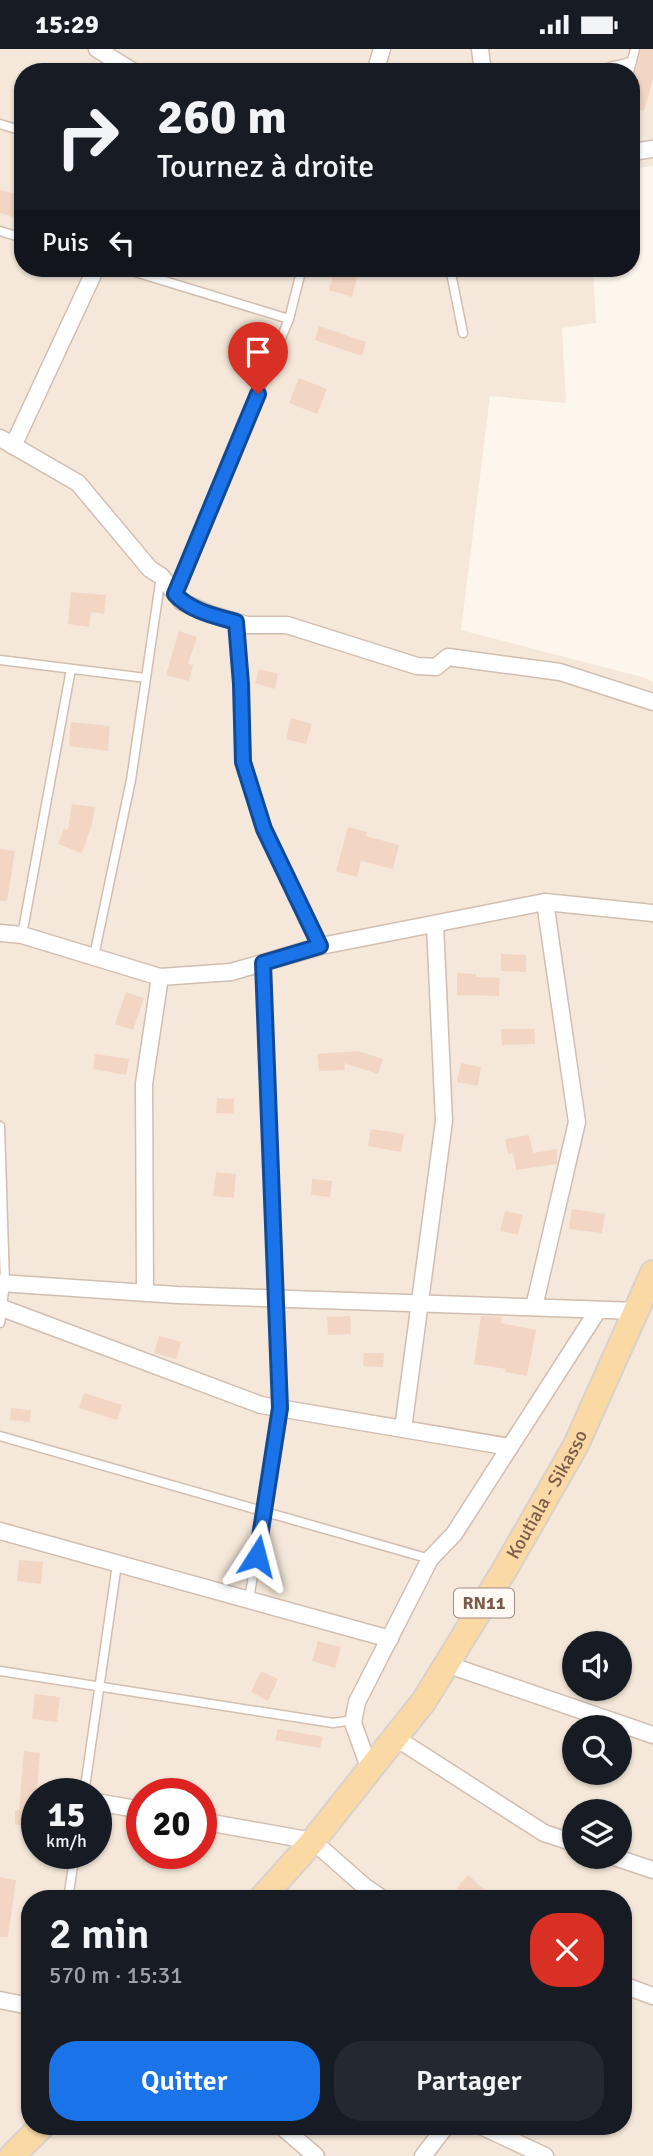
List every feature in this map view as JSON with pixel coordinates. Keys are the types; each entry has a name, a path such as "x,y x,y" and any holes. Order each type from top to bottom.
{"main road":[{"name":"Koutiala - Sikasso","path":"269,1890 313,1841 424,1701 505,1569 576,1445 653,1273"},
{"path":"12,2156 33,2135"}],"street":[{"path":"97,49 120,63"},
{"path":"91,277 7,442 78,483 150,569 161,576 182,602 247,625 286,625 417,666 436,667 448,657 561,672 653,702"},
{"path":"0,933 22,935 160,977 231,972 320,946 545,902 653,913"},
{"path":"534,1307 577,1122 545,902"},
{"path":"403,1429 444,1121 435,923"},
{"path":"145,1292 144,1084 160,977"},
{"path":"3,1283 275,1298 637,1311"},
{"path":"370,1770 353,1723 357,1702 430,1559 454,1534 598,1310"},
{"path":"1,1315 261,1405 510,1447"},
{"path":"0,1531 390,1639"},
{"path":"446,1664 653,1735"},
{"path":"396,1738 544,1833 562,1839"},
{"path":"217,1824 313,1841 371,1890"},
{"path":"632,1863 653,1870"},
{"path":"632,1988 653,1996"},
{"path":"0,2000 21,2004"},
{"path":"292,2135 316,2156"},
{"path":"423,2156 439,2135"},
{"path":"500,2135 545,2156"}],"lane":[{"path":"626,63 632,61 635,49"},
{"path":"151,277 289,319"},
{"path":"175,594 289,319 300,277"},
{"path":"452,277 463,333"},
{"path":"94,956 131,780 161,576"},
{"path":"236,622 243,762 264,829 320,946"},
{"path":"0,660 146,678"},
{"path":"22,935 71,669"},
{"path":"249,1600 280,1408 263,963"},
{"path":"0,1126 3,1283 1,1315"},
{"path":"0,1436 430,1559"},
{"path":"86,1778 117,1564"},
{"path":"0,1671 333,1723 354,1720"},
{"path":"69,1890 73,1869"}],"shaded area":[{"path":"0,49 653,49 653,166 640,168 640,63 14,63 14,277 593,277 596,323 562,328 566,403 490,396 461,630 653,682 653,2156 0,2156"}],"building":[{"path":"641,49 653,49 653,78 644,111 640,110 640,63 638,63"},
{"path":"0,190 14,194 14,217 0,213"},
{"path":"332,277 357,278 352,297 329,290"},
{"path":"319,326 366,342 362,356 315,340"},
{"path":"299,378 327,389 317,414 289,403"},
{"path":"71,592 106,595 104,614 91,612 89,627 68,624"},
{"path":"179,631 197,637 188,664 193,665 189,681 166,675"},
{"path":"259,669 278,674 275,689 255,683"},
{"path":"291,718 312,724 306,744 286,739"},
{"path":"71,722 110,726 108,751 69,746"},
{"path":"72,804 95,807 82,853 58,844 64,828 68,830"},
{"path":"348,827 367,832 366,836 399,845 393,869 361,861 357,877 336,871"},
{"path":"0,849 15,851 7,901 0,901"},
{"path":"501,954 526,955 526,972 501,971"},
{"path":"457,973 500,978 499,996 457,995"},
{"path":"126,992 144,998 133,1030 115,1024"},
{"path":"501,1029 534,1029 535,1044 502,1045"},
{"path":"358,1051 383,1059 378,1074 344,1063 345,1070 319,1071 317,1054"},
{"path":"95,1054 129,1059 126,1075 93,1069"},
{"path":"461,1063 481,1067 478,1086 457,1082"},
{"path":"217,1098 234,1099 234,1114 216,1113"},
{"path":"371,1129 404,1134 401,1152 368,1146"},
{"path":"529,1135 533,1153 557,1149 557,1164 516,1170 513,1153 508,1154 505,1139"},
{"path":"216,1172 236,1174 234,1198 213,1196"},
{"path":"312,1179 332,1181 330,1197 311,1195"},
{"path":"572,1209 605,1214 602,1233 569,1229"},
{"path":"505,1211 523,1215 518,1235 500,1231"},
{"path":"350,1316 351,1334 328,1335 327,1317"},
{"path":"481,1316 502,1317 501,1323 536,1330 527,1376 505,1372 506,1369 474,1364"},
{"path":"159,1336 181,1342 176,1359 154,1353"},
{"path":"364,1353 384,1353 383,1367 363,1366"},
{"path":"84,1393 122,1405 117,1420 79,1408"},
{"path":"11,1408 31,1410 30,1422 10,1420"},
{"path":"19,1560 43,1562 41,1584 17,1581"},
{"path":"318,1641 341,1647 335,1668 312,1661"},
{"path":"261,1671 278,1679 268,1701 251,1692"},
{"path":"35,1694 60,1697 57,1722 32,1719"},
{"path":"278,1729 323,1737 320,1748 275,1740"},
{"path":"24,1751 40,1753 38,1778 22,1778"},
{"path":"21,1786 21,1825 15,1825 15,1810 19,1810"},
{"path":"468,1875 485,1890 459,1890 457,1888"},
{"path":"0,1877 16,1880 8,1937 0,1937"}],"route":[{"path":"257,1556 280,1408 263,963 320,946 264,829 243,762 236,622 182,602 175,594 258,394"}]}
